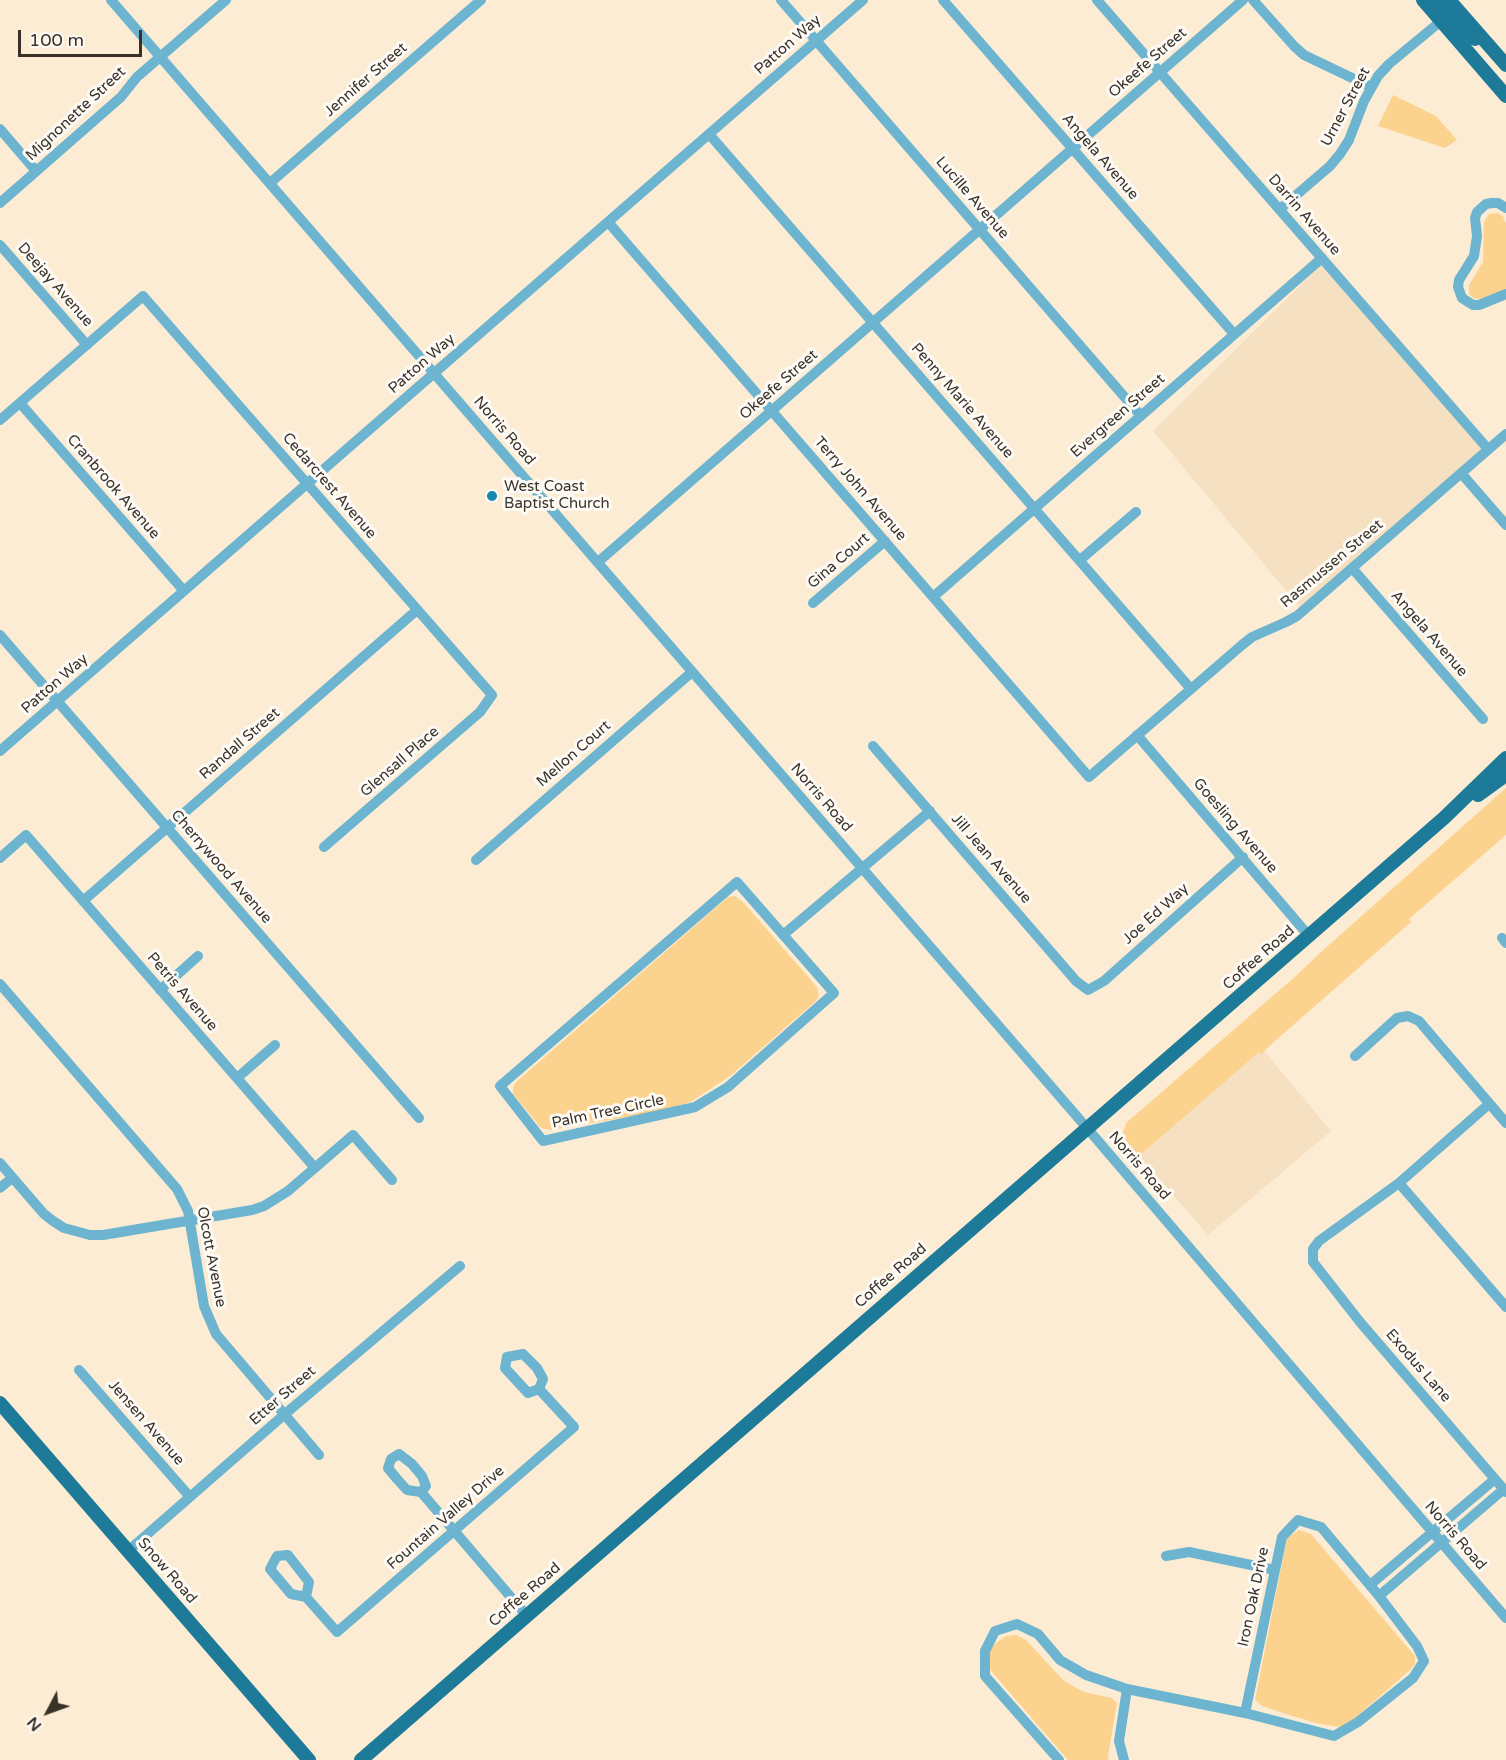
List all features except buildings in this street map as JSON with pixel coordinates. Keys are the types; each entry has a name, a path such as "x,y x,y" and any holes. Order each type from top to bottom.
{"main road":[{"path":"1423,0 1506,96"},
{"path":"1437,0 1449,10 1457,3 1505,64"},
{"path":"1441,21 1452,21 1505,64"},
{"name":"Coffee Road","path":"361,1760 1444,818 1506,758"},
{"name":"Coffee Road","path":"1444,818 1506,775"},
{"name":"Snow Road","path":"0,1403 309,1760"}],"street":[{"name":"Norris Road","path":"111,0 1087,1128 1506,1618"},
{"name":"Mignonette Street","path":"0,202 121,97 137,78 226,0"},
{"name":"Jennifer Street","path":"270,183 481,0"},
{"name":"Lucille Avenue","path":"781,0 1141,416"},
{"name":"Patton Way","path":"0,752 863,0"},
{"name":"Angela Avenue","path":"944,0 1234,334"},
{"name":"Darrin Avenue","path":"1097,0 1488,449"},
{"name":"Okeefe Street","path":"598,562 1243,0"},
{"path":"1253,0 1304,54 1371,87"},
{"name":"Urner Street","path":"1280,209 1340,154 1352,134 1371,87 1389,64 1441,21"},
{"path":"0,129 36,171"},
{"name":"Penny Marie Avenue","path":"709,134 1191,689"},
{"path":"1506,208 1498,203 1492,203 1486,204 1477,212 1474,256 1459,280 1458,286 1462,298 1473,305 1479,305 1506,294"},
{"name":"Terry John Avenue","path":"608,222 1089,777"},
{"name":"Deejay Avenue","path":"0,245 87,345"},
{"name":"Evergreen Street","path":"933,597 1322,258"},
{"name":"Cedarcrest Avenue","path":"87,345 143,296 492,695"},
{"path":"0,420 87,345"},
{"name":"Cranbrook Avenue","path":"20,403 184,591"},
{"name":"Rasmussen Street","path":"1089,777 1252,637 1296,616 1506,434"},
{"path":"1461,473 1506,525"},
{"path":"1080,560 1136,512"},
{"name":"Gina Court","path":"813,603 885,541"},
{"name":"Angela Avenue","path":"1352,568 1483,719"},
{"name":"Randall Street","path":"83,901 417,610"},
{"name":"Cherrywood Avenue","path":"0,635 419,1118"},
{"name":"Mellon Court","path":"476,860 692,672"},
{"name":"Glensall Place","path":"324,848 480,712 492,695"},
{"name":"Goesling Avenue","path":"1137,735 1309,936"},
{"name":"Jill Jean Avenue","path":"873,746 1076,981 1088,990"},
{"path":"783,935 930,811"},
{"name":"Petris Avenue","path":"0,858 26,835 315,1168"},
{"name":"Joe Ed Way","path":"1088,990 1104,981 1243,857"},
{"name":"Palm Tree Circle","path":"737,882 783,935 834,993 728,1087 695,1107 543,1141 500,1086 737,882"},
{"path":"160,990 198,957"},
{"name":"Olcott Avenue","path":"0,984 177,1189 190,1220 204,1306 209,1321 223,1344 319,1455"},
{"path":"1355,1056 1397,1018 1408,1016 1419,1021 1506,1123"},
{"path":"237,1078 275,1045"},
{"path":"1489,1104 1399,1183 1506,1307"},
{"path":"0,1163 44,1214 64,1228 77,1233 103,1235 264,1206 288,1191 353,1136 392,1180"},
{"path":"0,1188 12,1178"},
{"name":"Exodus Lane","path":"1399,1183 1319,1241 1313,1249 1313,1262 1360,1322 1505,1491"},
{"name":"Etter Street","path":"128,1551 460,1266"},
{"name":"Jensen Avenue","path":"79,1370 190,1497"},
{"name":"Fountain Valley Drive","path":"306,1597 337,1632 574,1427 539,1389"},
{"path":"1370,1585 1496,1479"},
{"path":"1379,1596 1505,1491"},
{"path":"421,1492 527,1616"},
{"name":"Iron Oak Drive","path":"1059,1760 985,1676 985,1652 995,1631 1017,1623 1038,1634 1060,1660 1086,1675 1127,1689 1245,1713 1334,1736 1358,1722 1413,1678 1424,1661 1417,1646 1379,1596 1321,1527 1298,1520 1282,1537 1245,1713"},
{"path":"1166,1556 1189,1552 1275,1570"},
{"path":"1124,1760 1119,1741 1127,1689"}],"shaded area":[{"path":"1393,95 1436,116 1457,140 1445,148 1378,126"},
{"path":"1497,213 1503,216 1506,224 1506,289 1484,298 1475,299 1469,294 1469,285 1483,262 1484,222 1489,214"},
{"path":"1324,262 1489,450 1303,611 1153,431"},
{"path":"1506,788 1506,835 1409,919 1411,922 1261,1054 1259,1052 1139,1156 1122,1137 1126,1123 1297,975"},
{"path":"735,896 743,902 817,987 819,996 816,1001 730,1076 692,1101 667,1110 551,1130 541,1128 513,1094 516,1082 728,897"},
{"path":"1260,1046 1331,1131 1208,1235 1139,1156"},
{"path":"1299,1530 1311,1534 1415,1656 1415,1664 1410,1670 1348,1724 1340,1727 1292,1716 1262,1706 1255,1700 1287,1538"},
{"path":"1016,1635 1026,1640 1064,1681 1084,1692 1112,1698 1117,1703 1109,1760 1068,1760 991,1671 988,1662 992,1646 1006,1636"}],"place":[{"name":"West Coast Baptist Church","path":"492,496"}]}
